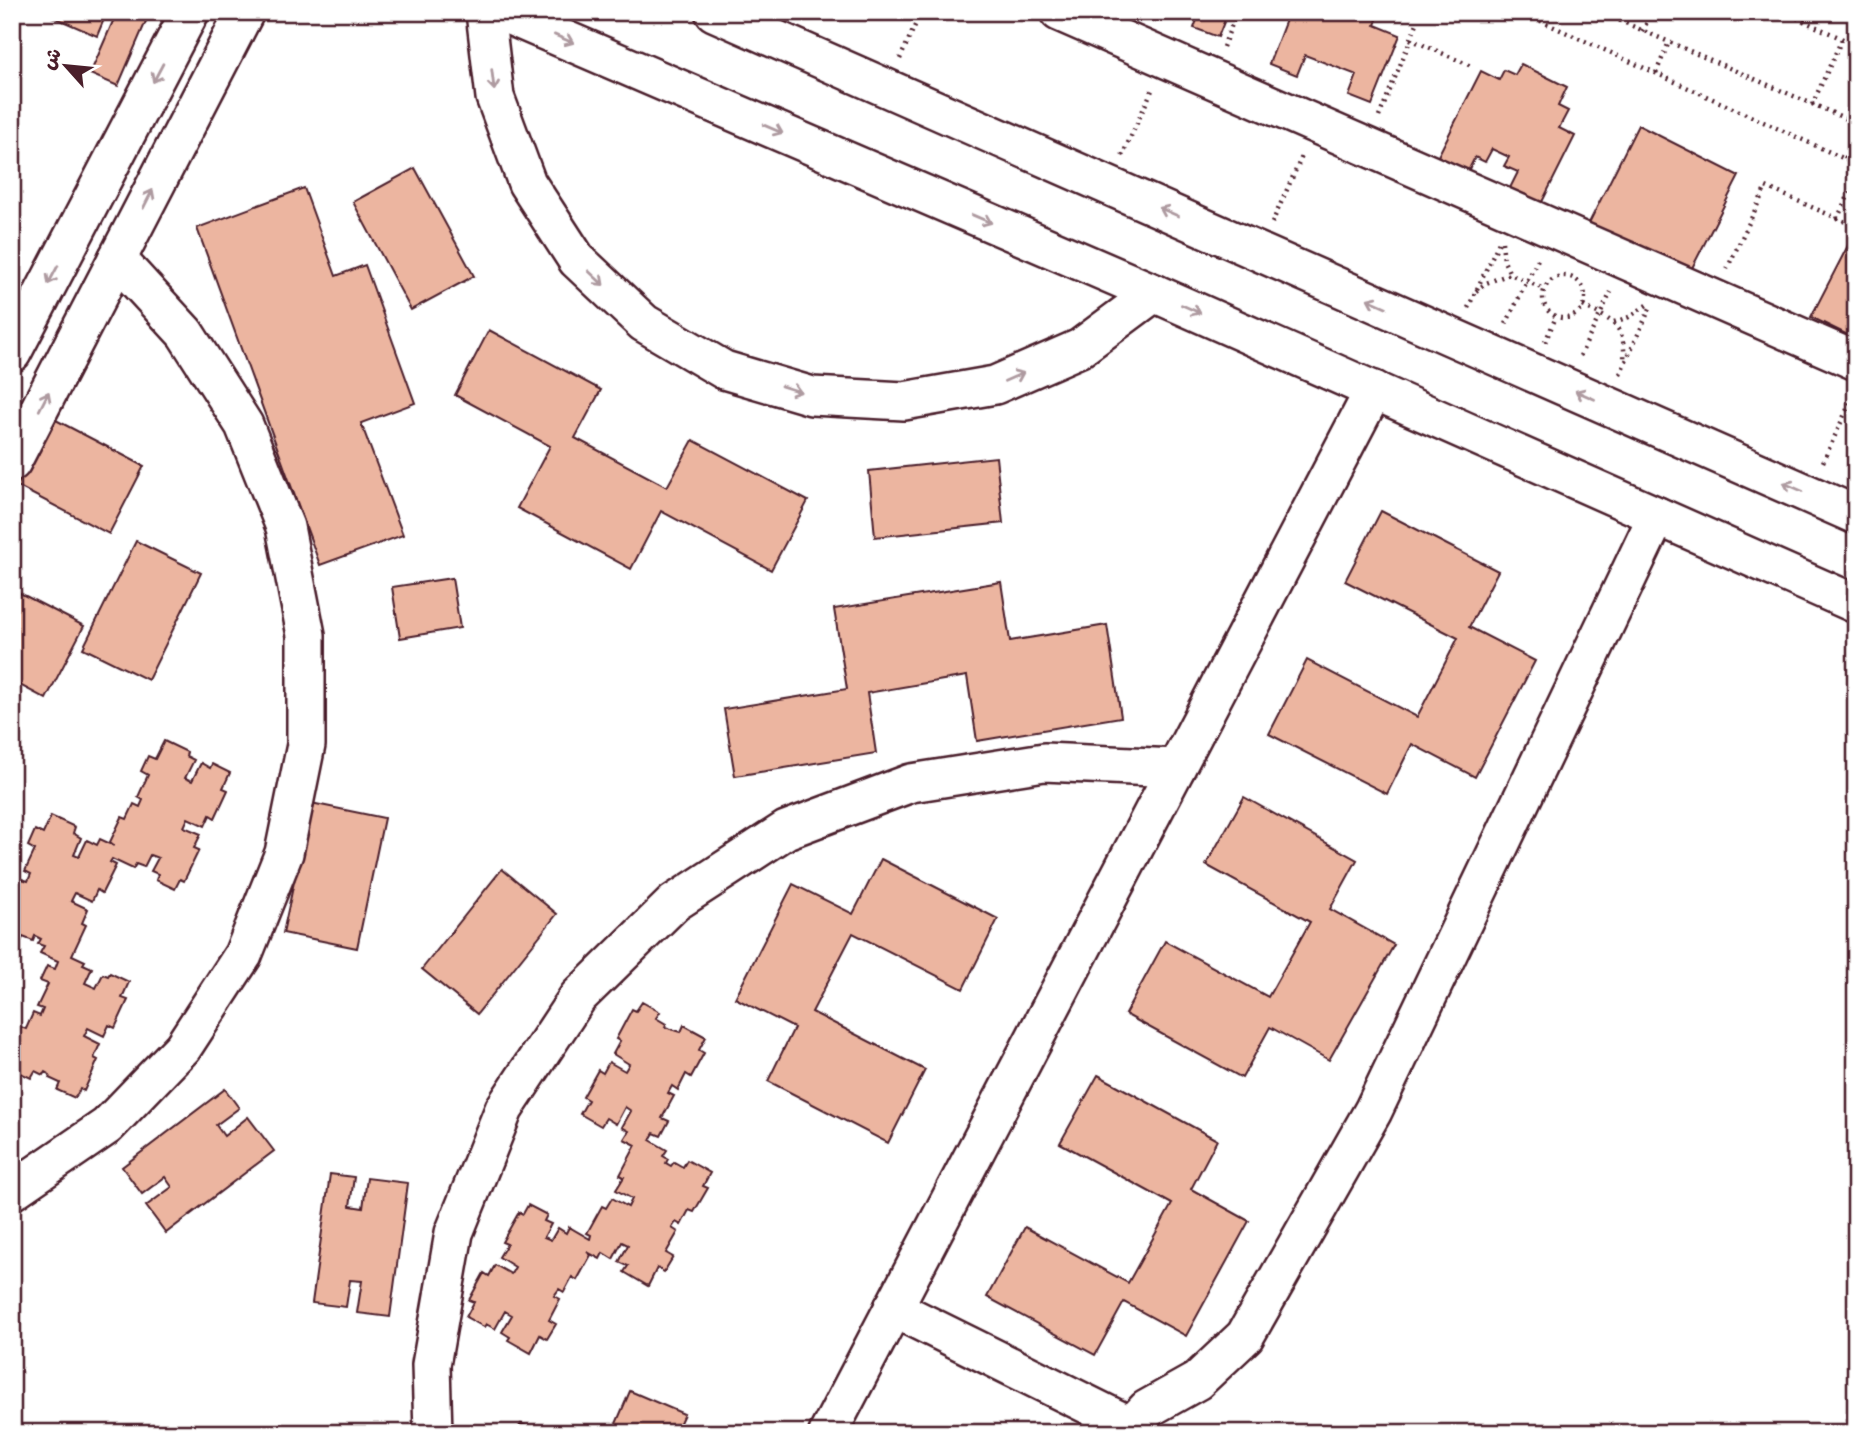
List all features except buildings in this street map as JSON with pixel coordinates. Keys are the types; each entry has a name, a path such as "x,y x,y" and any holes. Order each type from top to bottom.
{"street":[{"path":"12,353 23,307 190,12"},
{"path":"12,462 245,12"},
{"path":"485,12 495,97 527,183 577,260 644,323 724,370 812,396 904,401 995,385 1080,348 1154,293"},
{"path":"501,12 1154,293 1856,604"},
{"path":"1059,12 1856,361"},
{"path":"720,14 1856,515"},
{"path":"12,1191 107,1126 183,1047 243,955 284,853 306,745 306,635 285,527 244,425 185,333 117,259"},
{"path":"828,1433 1374,390"},
{"path":"893,1308 1129,1429 1147,1409 1196,1381 1245,1336 1373,1111 1657,516"},
{"path":"433,1433 431,1366 454,1233 504,1109 578,997 674,903 786,830 911,782 1044,762 1175,768"}],"path":[{"path":"887,88 921,12"},
{"path":"1521,12 1856,164"},
{"path":"1600,12 1856,124"},
{"path":"1642,31 1653,12"},
{"path":"1784,12 1856,45"},
{"path":"1375,128 1418,21"},
{"path":"1410,39 1471,66"},
{"path":"1812,105 1842,39"},
{"path":"1656,73 1669,42"},
{"path":"1109,186 1166,59"},
{"path":"1259,252 1316,125"},
{"path":"1846,159 1856,135"},
{"path":"1837,219 1856,180"},
{"path":"1712,298 1766,187 1848,223"},
{"path":"1492,354 1553,227"},
{"path":"1454,337 1502,233 1504,261 1510,274 1544,289"},
{"path":"1566,386 1627,259"},
{"path":"1476,292 1486,283 1510,274"},
{"path":"1556,277 1573,277 1584,289 1586,298 1583,306 1572,317 1556,317 1545,306 1544,289 1556,277"},
{"path":"1606,404 1654,299 1642,309 1614,321"},
{"path":"1583,306 1614,321 1623,342 1624,366"},
{"path":"1808,494 1856,390"}]}
